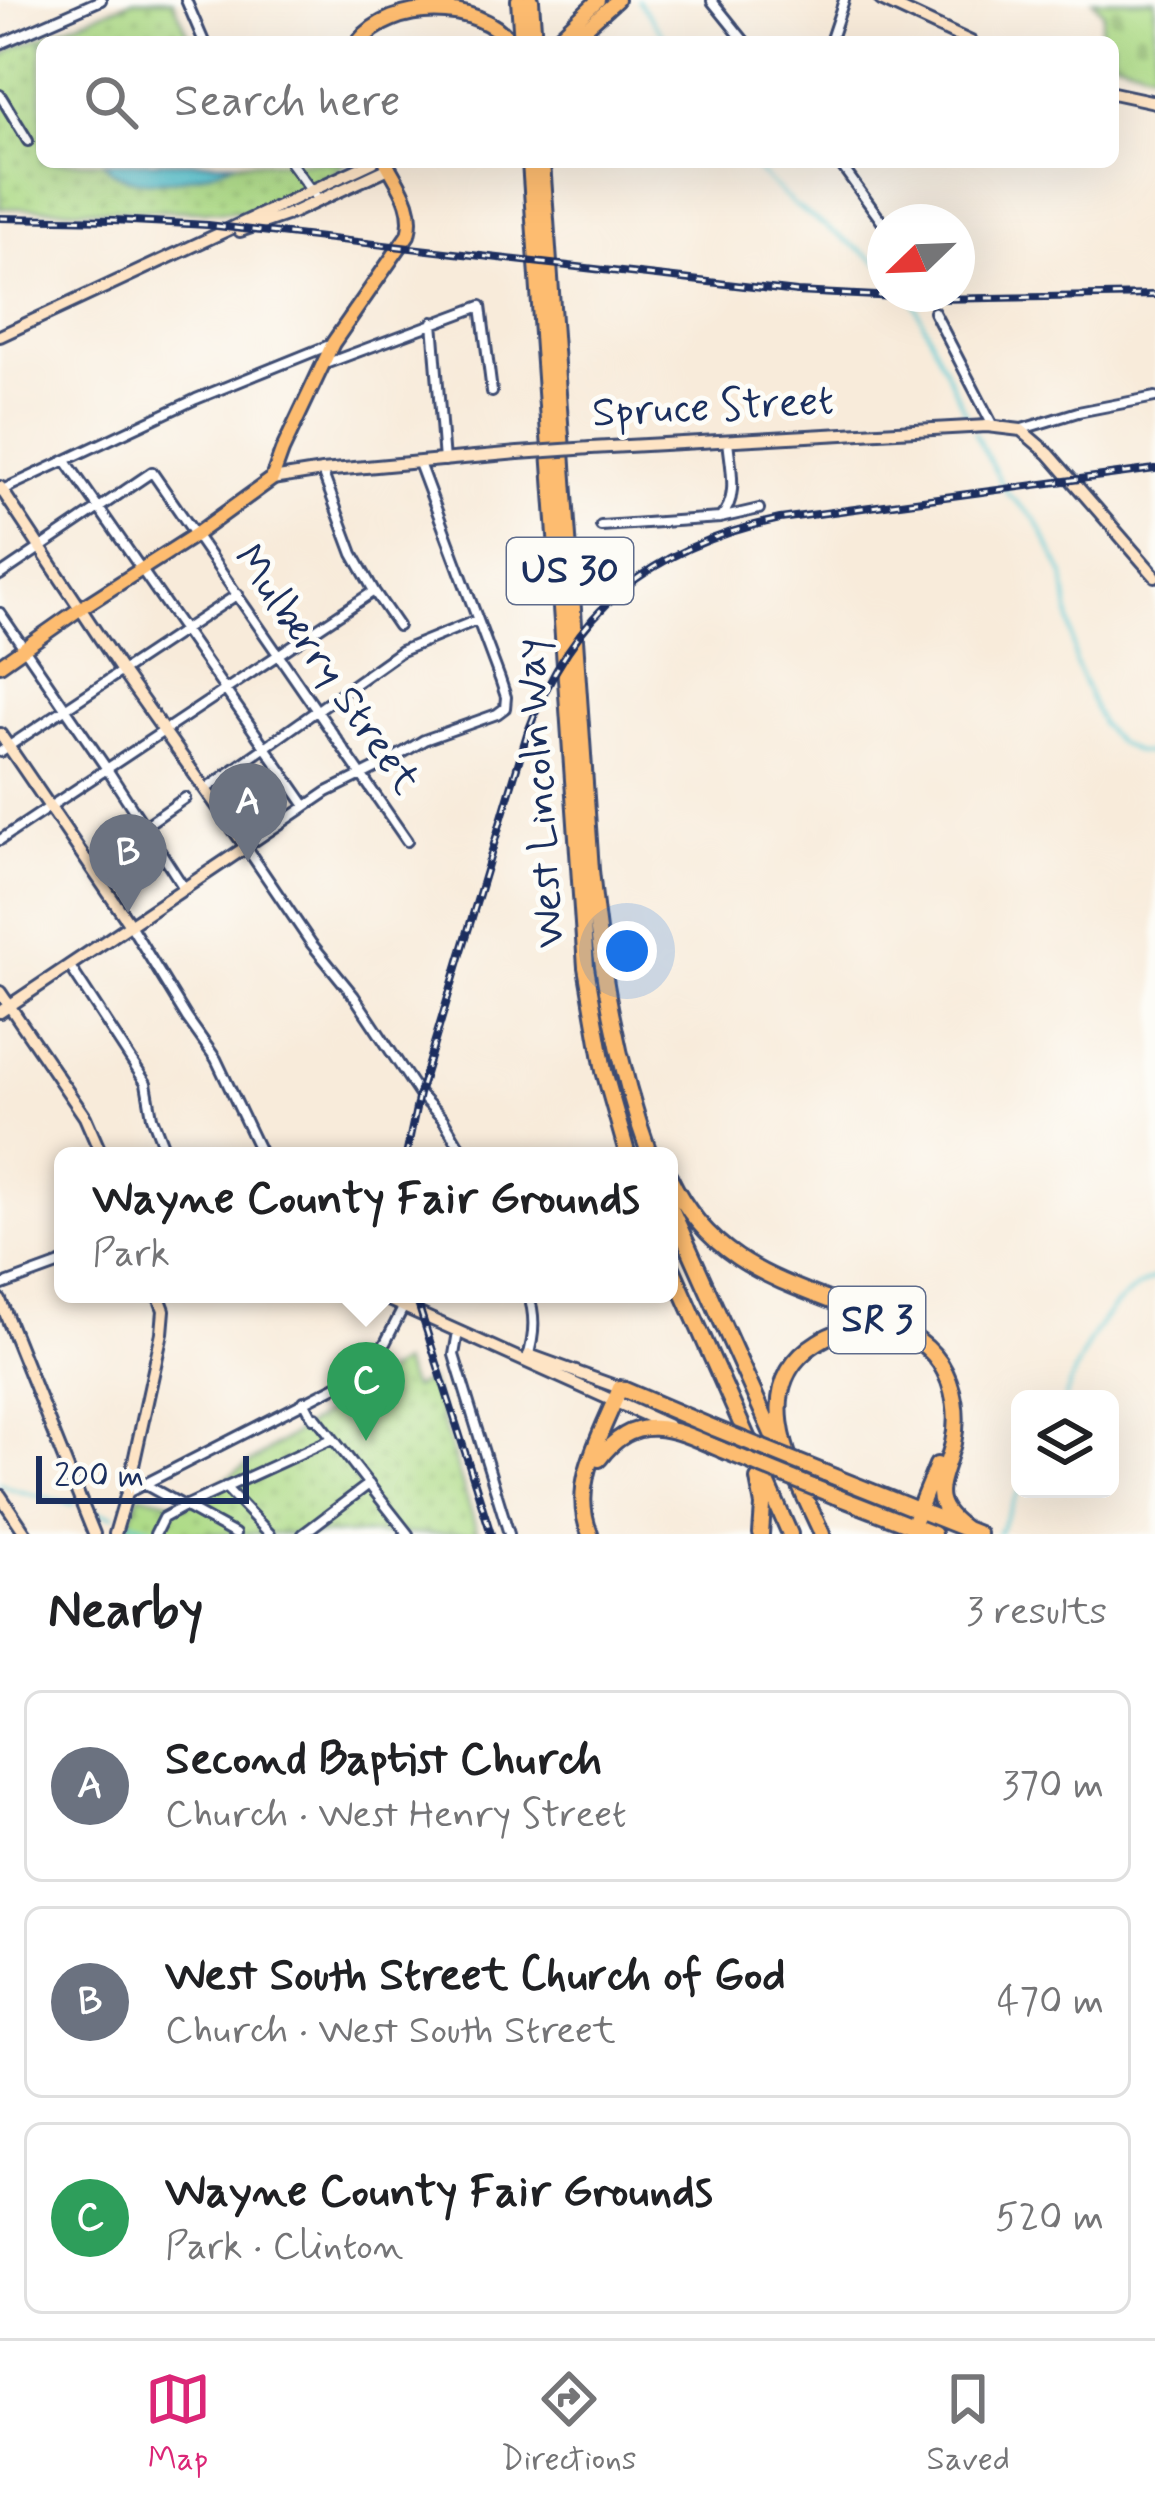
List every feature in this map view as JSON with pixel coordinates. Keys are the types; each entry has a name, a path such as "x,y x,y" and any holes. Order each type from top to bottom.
{"highway":[{"path":"358,36 368,16 408,0"},
{"path":"519,0 522,36"},
{"path":"534,0 534,35"},
{"path":"361,36 394,11 446,4 481,12 506,36"},
{"name":"West Lincoln Way","path":"527,168 586,967 601,1058 626,1147"},
{"name":"West Lincoln Way","path":"542,168 598,933 614,1034 647,1147"},
{"path":"598,933 626,1060 657,1147"},
{"name":"SR 3","path":"678,1191 697,1223 736,1258 895,1327 930,1350 948,1378 956,1414 952,1447 940,1479"},
{"path":"678,1224 819,1534"},
{"path":"679,1285 687,1316 756,1474 764,1506 760,1534"},
{"path":"679,1285 790,1534"},
{"path":"819,1534 785,1447 779,1400 802,1353 846,1330 874,1329 896,1336 919,1349 939,1377 949,1428 922,1522"},
{"path":"620,1396 825,1473 922,1522"},
{"path":"594,1534 589,1493 620,1396"},
{"path":"594,1534 582,1508 583,1485 620,1396"},
{"path":"598,1459 614,1442 636,1430 658,1426 678,1430 835,1496 972,1532"},
{"path":"922,1522 940,1479"},
{"path":"940,1479 945,1511 972,1532"}],"main road":[{"path":"565,36 598,0"},
{"path":"881,0 957,36"},
{"path":"567,36 615,1"},
{"path":"1119,94 1155,102"},
{"path":"0,336 169,255 292,213 363,168"},
{"path":"316,196 382,168"},
{"path":"0,665 272,479 333,343 410,228 410,208 394,168"},
{"name":"Spruce Street","path":"272,479 590,448 946,428 1021,430"},
{"path":"1021,430 1048,454 1155,576"},
{"path":"1,490 246,847 5,1009"},
{"path":"0,734 4,749 50,806 129,923"},
{"path":"0,992 5,1009 85,1117 98,1147"},
{"path":"0,1300 94,1534"},
{"path":"115,1534 165,1320 161,1303"},
{"path":"393,1303 620,1396 678,1430"},
{"path":"0,1495 26,1534"}],"street":[{"path":"0,44 101,0"},
{"path":"186,0 201,36"},
{"path":"832,36 844,0"},
{"path":"712,2 740,36"},
{"path":"0,95 28,141"},
{"path":"295,168 316,196"},
{"path":"843,168 869,204"},
{"path":"324,365 481,306 492,392"},
{"path":"934,312 990,427"},
{"path":"433,322 444,461"},
{"path":"1,490 196,399 333,343"},
{"name":"Spruce Street","path":"1021,430 1078,412 1155,397"},
{"path":"720,518 733,497 728,440"},
{"path":"66,461 306,806"},
{"path":"419,463 500,679 505,708 424,740 327,791 246,847 459,1147"},
{"path":"322,471 353,554 398,626"},
{"name":"Mulberry Street","path":"98,507 152,472 407,841"},
{"path":"0,575 98,507"},
{"path":"601,526 720,518 758,509"},
{"path":"0,840 374,591"},
{"path":"4,749 238,594"},
{"path":"0,613 184,888"},
{"path":"206,789 401,651 477,620"},
{"path":"89,865 185,798"},
{"path":"129,923 216,1059 258,1147"},
{"path":"69,965 146,1083 163,1147"},
{"path":"0,1286 54,1266"},
{"path":"528,1358 531,1303"},
{"path":"127,1493 352,1378 378,1357 403,1308"},
{"path":"458,1330 454,1355 509,1534"},
{"path":"304,1401 402,1531"},
{"path":"155,1534 164,1518 185,1505 332,1438"},
{"path":"144,1484 235,1534"},
{"path":"303,1534 369,1484"},
{"path":"225,1487 270,1534"}],"green space":[{"path":"134,0 173,0 189,36 43,36"},
{"path":"1093,0 1155,0 1155,72 1119,61 1119,36 1099,36 1104,13"},
{"path":"36,39 36,168 339,168 313,189 246,212 0,208 0,57"},
{"path":"401,1363 412,1388 429,1380 478,1534 126,1534 139,1494 186,1505"}],"water":[{"path":"110,168 220,168 166,181 129,179"}],"waterway":[{"path":"638,0 664,36"},
{"path":"754,168 794,205 867,255"},
{"path":"918,312 970,423"},
{"path":"974,432 1007,493 1036,520 1064,575 1075,662 1101,724 1117,742 1136,752 1155,754"},
{"path":"1068,1390 1088,1345 1109,1313 1155,1278"},
{"path":"0,1483 73,1504"},
{"path":"998,1534 1016,1498"},
{"path":"90,1510 114,1516"},
{"path":"126,1520 152,1528"},
{"path":"163,1532 167,1534"}],"railway":[{"path":"0,218 208,225 797,292 936,299 1155,295"},
{"path":"408,1147 419,1094 527,734 568,652 622,590 692,547 780,519 1155,469"},
{"path":"418,1303 491,1534"}],"place":[{"name":"Second Baptist Church","path":"248,862"},
{"name":"West South Street Church of God","path":"128,913"},
{"name":"Wayne County Fair Grounds","path":"366,1441"}]}
